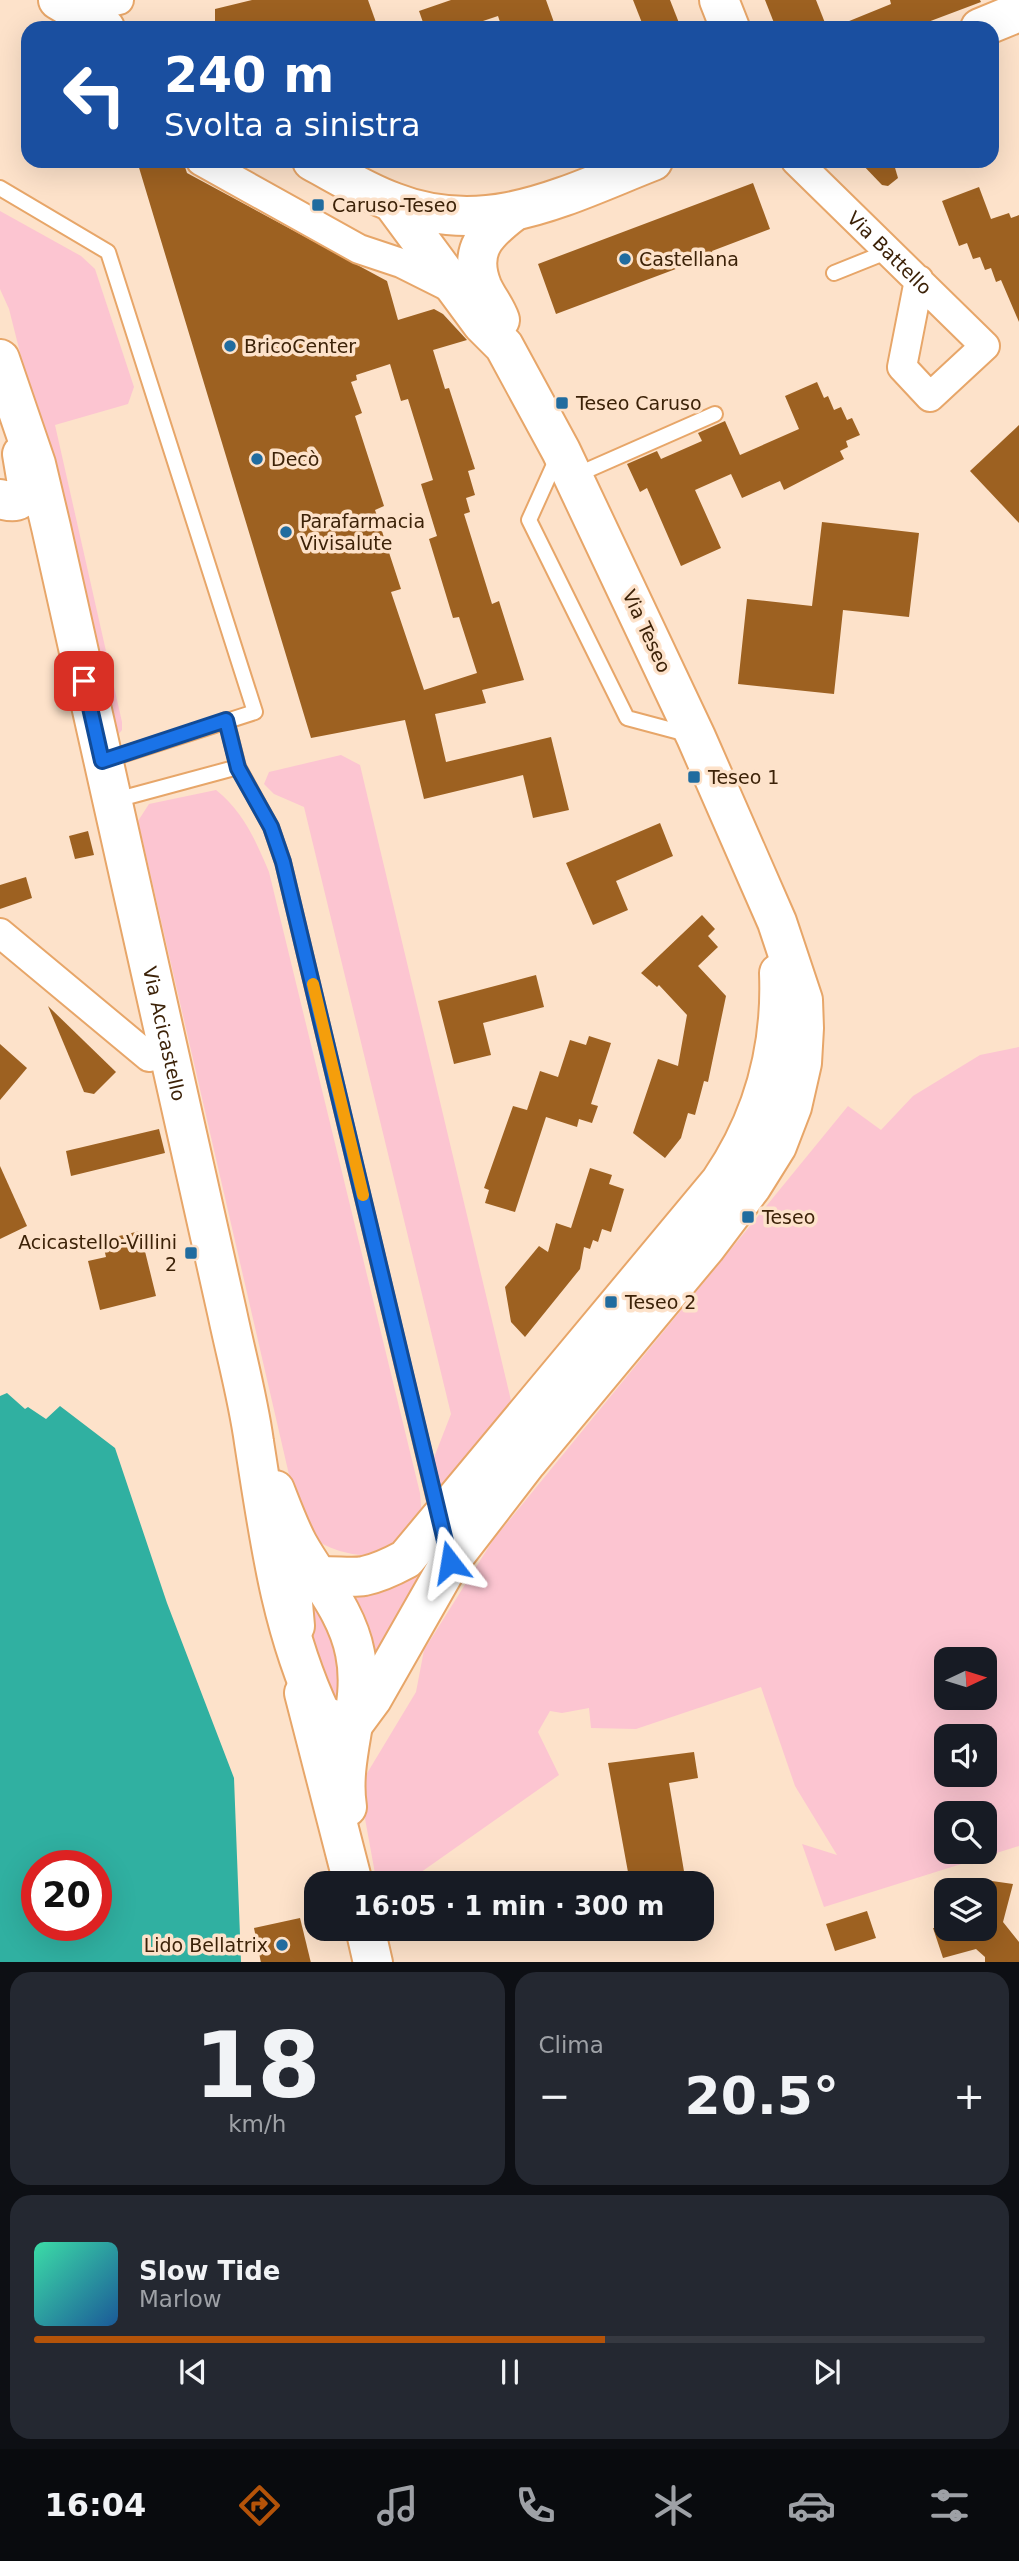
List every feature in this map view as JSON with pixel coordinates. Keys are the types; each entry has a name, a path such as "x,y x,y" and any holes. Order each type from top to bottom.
{"main road":[{"path":"58,0 106,16"},
{"path":"719,0 727,21"},
{"path":"997,21 1019,12"},
{"path":"326,168 392,202 455,216 512,213"},
{"path":"504,346 499,318 482,286 478,255 487,232 512,213 634,168"},
{"path":"392,202 482,324 504,346"},
{"name":"Via Teseo","path":"355,1721 372,1699 450,1562 527,1462 706,1247 752,1186 777,1146 792,1107 803,1063 801,989 777,922 696,737 567,463 504,346"},
{"path":"0,500 13,503 20,501 29,485 2,365"},
{"name":"Via Acicastello","path":"2,365 36,464 254,1439"},
{"name":"Via Acicastello","path":"0,500 36,529 72,628"},
{"path":"352,1871 306,1701 292,1592 316,1556 344,1562 393,1566 406,1559 676,1239 741,1151 762,1103 777,1036 780,991 777,922"},
{"path":"254,1439 310,1562 331,1591 355,1653 355,1721 345,1773 354,1871"},
{"path":"254,1439 267,1532 284,1615 299,1658 321,1714 340,1723 355,1721"},
{"path":"368,1941 373,1962"}],"street":[{"path":"213,168 359,249 401,263 460,293"},
{"name":"Via Battello","path":"803,168 919,280 985,346 930,397 902,367 919,280"},
{"path":"0,933 149,1057 169,1053"}],"lane":[{"path":"0,188 108,252 256,712 102,761"},
{"path":"834,273 889,251"},
{"path":"696,737 627,718 529,520 567,463 715,414"},
{"path":"226,720 238,768 271,827 283,862 450,1562"},
{"path":"111,801 238,768"}],"shaded area":[{"path":"0,211 81,256 95,269 134,387 128,404 55,425 122,722 122,730 117,736 9,309 0,289"},
{"path":"341,755 360,765 514,1413 441,1493 433,1460 451,1414 304,807 274,794 264,784 269,772"},
{"path":"216,790 241,817 269,872 420,1493 422,1517 405,1540 386,1552 361,1555 336,1550 302,1531 138,821 149,804"},
{"path":"1019,1047 1019,1846 997,1853 997,1801 934,1801 934,1864 961,1864 824,1907 802,1844 837,1855 795,1786 761,1687 636,1729 591,1728 589,1708 562,1713 550,1711 538,1732 559,1775 423,1871 375,1871 364,1813 366,1775 416,1692 424,1650 493,1540 848,1106 881,1130 913,1096 980,1055"},
{"path":"435,1556 364,1682 342,1584"},
{"path":"306,1589 351,1673 332,1709 299,1596"}],"water":[{"path":"7,1393 25,1409 28,1407 46,1419 60,1406 115,1448 167,1603 234,1778 241,1962 0,1962 0,1396"}],"building":[{"path":"252,0 368,0 376,21 215,21 215,9"},
{"path":"451,0 546,0 554,21 500,21 498,16 483,21 423,21 419,11"},
{"path":"633,0 670,0 678,21 641,21"},
{"path":"765,0 816,0 824,21 773,21"},
{"path":"890,0 981,2 931,21 849,21 891,4"},
{"path":"139,168 185,168 187,173 387,281 398,320 434,309 443,314 467,340 433,350 445,389 449,388 475,469 468,471 475,495 466,498 470,512 464,514 492,604 499,601 524,680 482,690 486,703 435,714 446,762 551,737 569,810 533,818 523,775 424,799 405,720 311,738","holes":["390,364 401,401 408,399 433,480 421,484 437,536 429,539 453,618 459,617 477,673 424,690 391,592 401,589 375,510 384,506 355,416 362,413 351,382 357,380 356,375"]},
{"path":"866,168 895,168 898,178 888,186 882,185"},
{"name":"Castellana","path":"753,183 770,229 712,251 713,255 556,314 538,264"},
{"path":"979,187 991,219 1009,213 1011,218 1019,215 1019,322 1001,280 996,282 991,268 985,270 980,257 973,259 967,243 959,246 942,201"},
{"path":"817,382 824,398 828,396 834,410 841,407 847,420 852,418 860,435 846,441 848,447 840,451 844,459 784,490 780,481 742,498 731,474 695,490 721,548 681,566 647,488 640,492 627,464 657,451 661,459 702,441 698,433 725,421 740,455 799,429 785,396"},
{"path":"1019,425 1019,523 970,471"},
{"path":"822,522 919,533 909,617 843,610 834,694 738,684 747,599 812,606"},
{"path":"660,823 673,856 616,881 628,910 593,925 566,863"},
{"path":"88,831 94,855 75,859 69,836"},
{"path":"26,877 32,898 0,909 0,885"},
{"path":"702,915 715,929 708,936 718,947 698,966 726,996 708,1082 704,1081 695,1115 688,1113 681,1138 665,1158 633,1133 658,1059 678,1066 687,1015 659,985 657,987 641,973"},
{"path":"536,975 544,1007 483,1023 491,1055 454,1064 438,1001"},
{"path":"48,1006 116,1072 94,1094 84,1092"},
{"path":"589,1036 611,1043 591,1104 598,1106 592,1123 579,1119 577,1127 546,1117 515,1212 485,1203 489,1190 484,1188 513,1106 527,1110 540,1071 558,1077 570,1040 586,1045"},
{"path":"0,1044 27,1068 0,1100"},
{"path":"159,1129 165,1153 71,1176 66,1151"},
{"path":"0,1166 27,1226 0,1239"},
{"path":"590,1168 612,1175 609,1184 624,1189 611,1232 602,1229 598,1242 593,1240 590,1249 584,1247 580,1269 525,1337 511,1322 505,1287 539,1246 548,1252 556,1223 571,1228"},
{"path":"140,1231 156,1296 100,1310 88,1261 106,1257 102,1240"},
{"path":"694,1752 698,1778 669,1783 684,1871 628,1871 608,1763"},
{"path":"997,1882 1013,1884 1003,1922 1019,1942 1019,1962 985,1962 985,1957 976,1949 943,1958 937,1941 997,1941"},
{"path":"867,1911 876,1938 835,1951 826,1924"},
{"name":"Lido Bellatrix","path":"300,1918 311,1962 261,1962 254,1928"}],"slow traffic":[{"path":"313,984 363,1195"}],"place":[{"name":"Caruso-Teseo","path":"318,205"},
{"name":"Castellana","path":"625,259"},
{"name":"BricoCenter","path":"230,346"},
{"name":"Teseo Caruso","path":"562,403"},
{"name":"Decò","path":"257,459"},
{"name":"Parafarmacia Vivisalute","path":"286,532"},
{"name":"Teseo 1","path":"694,777"},
{"name":"Teseo","path":"748,1217"},
{"name":"Acicastello-Villini 2","path":"191,1253"},
{"name":"Teseo 2","path":"611,1302"},
{"name":"Lido Bellatrix","path":"282,1945"}],"route":[{"path":"84,681 102,761 226,720 238,768 271,827 301,932 450,1562"}]}
